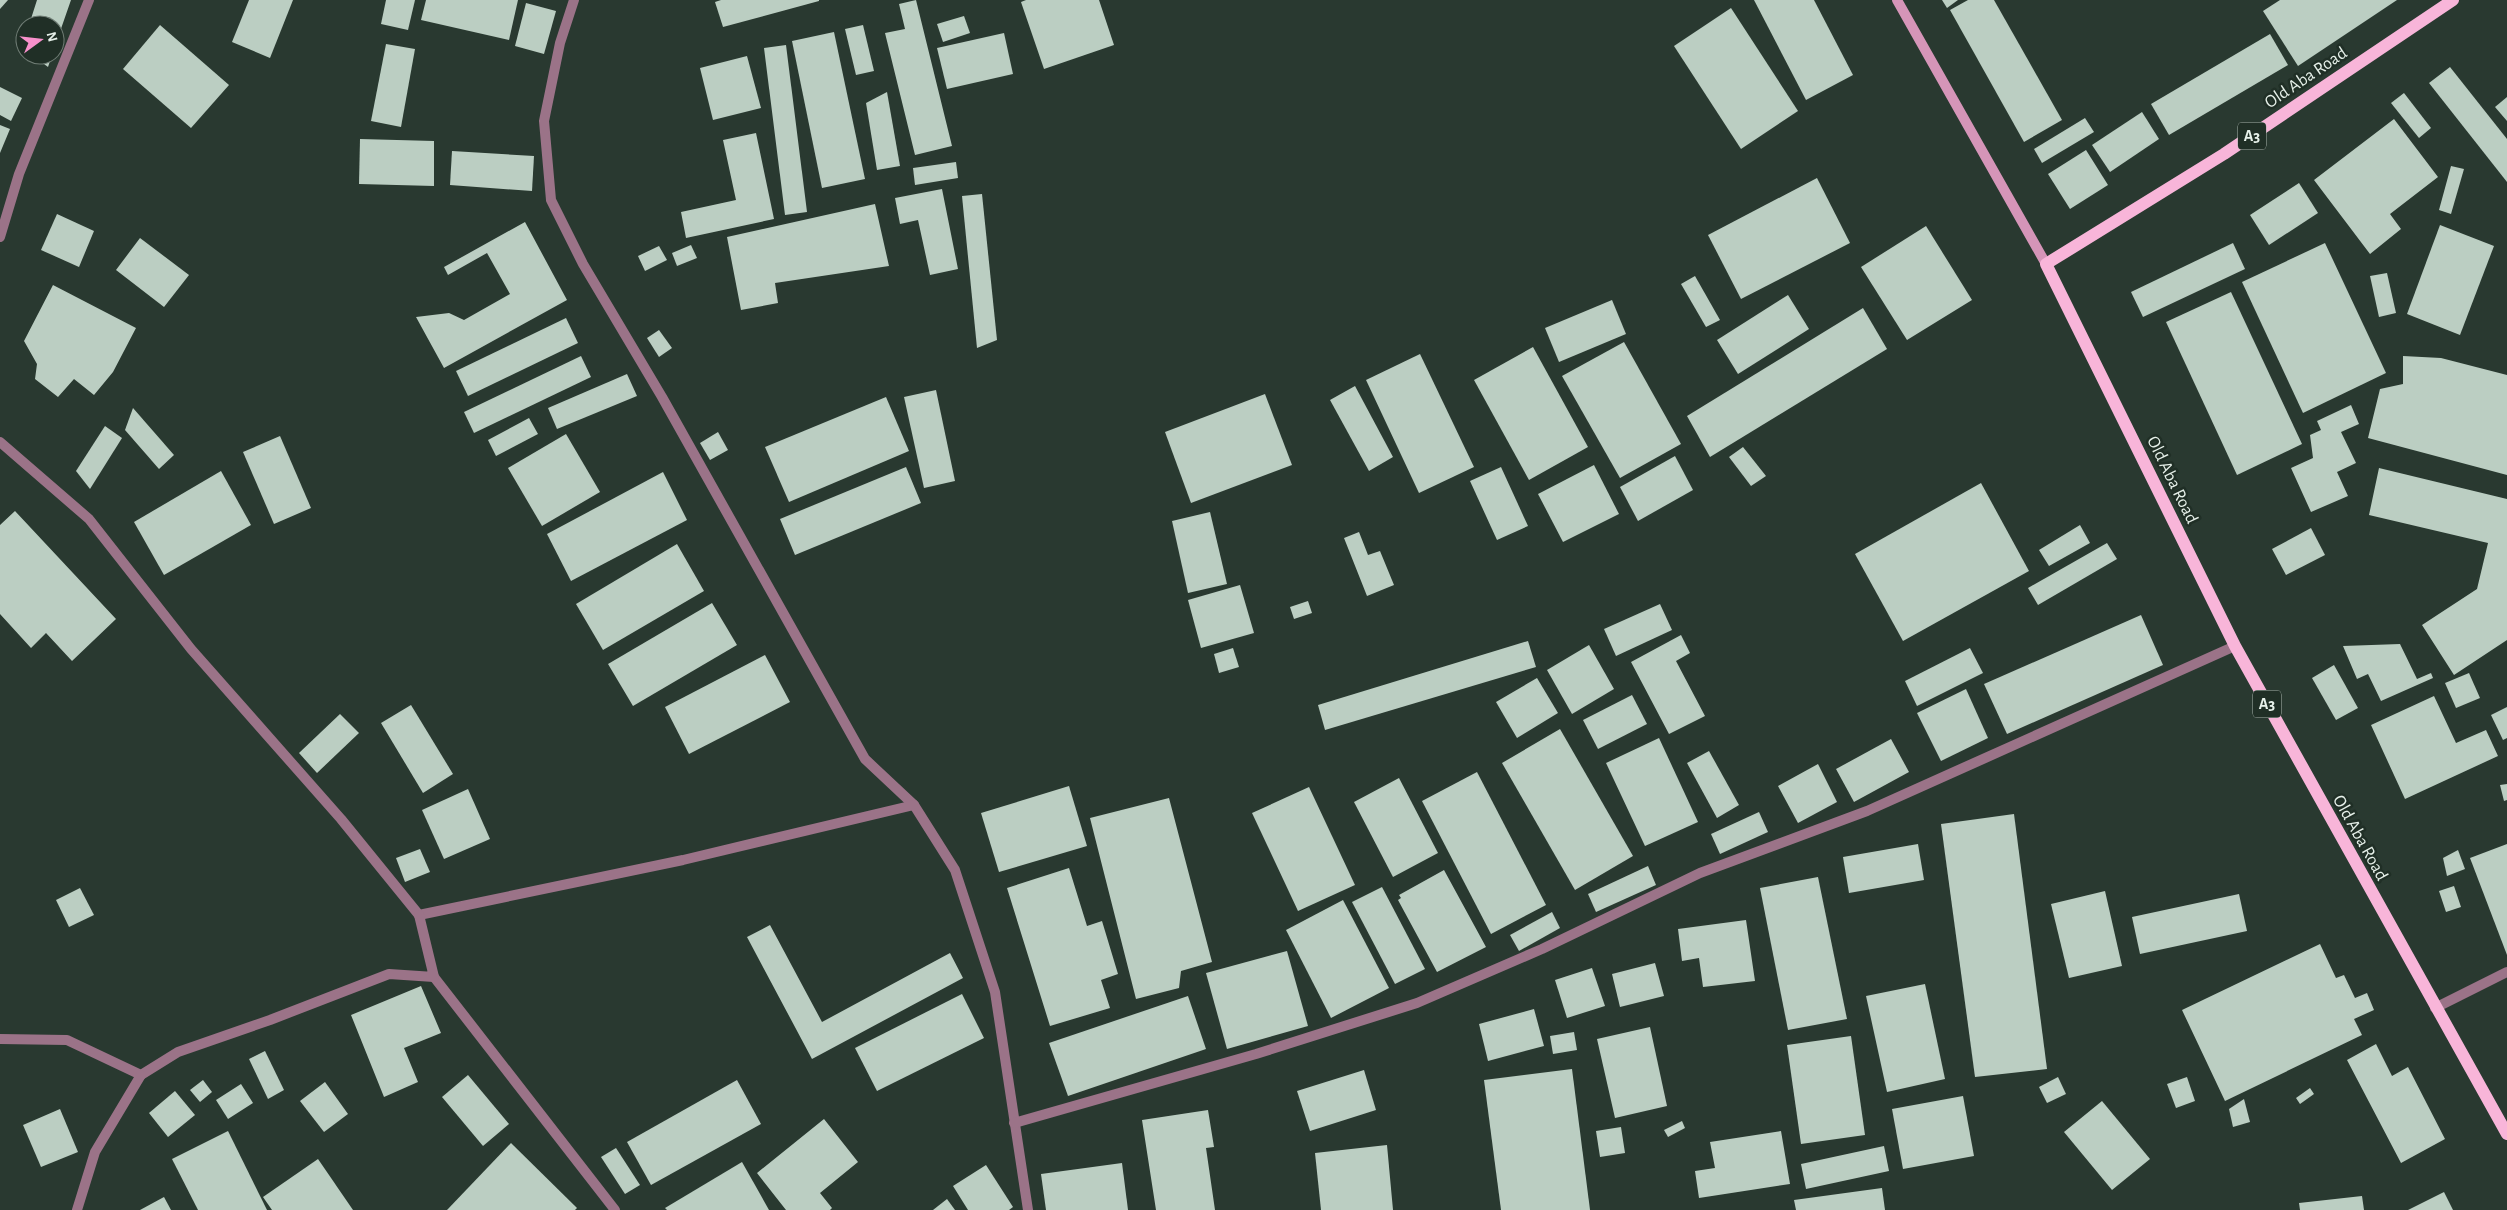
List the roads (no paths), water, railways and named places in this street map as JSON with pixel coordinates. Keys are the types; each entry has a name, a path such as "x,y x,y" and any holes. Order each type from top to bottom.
{"main road":[{"name":"Old Aba Road","path":"2454,0 2224,154 2046,264 2235,646 2435,1008 2507,1134"}],"street":[{"path":"0,237 19,174 89,0"},
{"path":"574,0 560,43 544,121 551,200 583,264 662,397 865,759 914,806 955,870 995,992 1028,1210"},
{"path":"1897,0 2046,264"},
{"path":"0,442 89,519 191,649 341,819 418,915 434,977 615,1210"},
{"path":"1014,1123 1256,1054 1417,1003 1542,949 1700,873 1867,812 2235,646"},
{"path":"418,915 682,860 914,806"},
{"path":"2435,1008 2507,972"},
{"path":"77,1210 95,1152 141,1075 178,1052 270,1020 389,974 434,977"},
{"path":"0,1040 67,1040 141,1075"}]}
